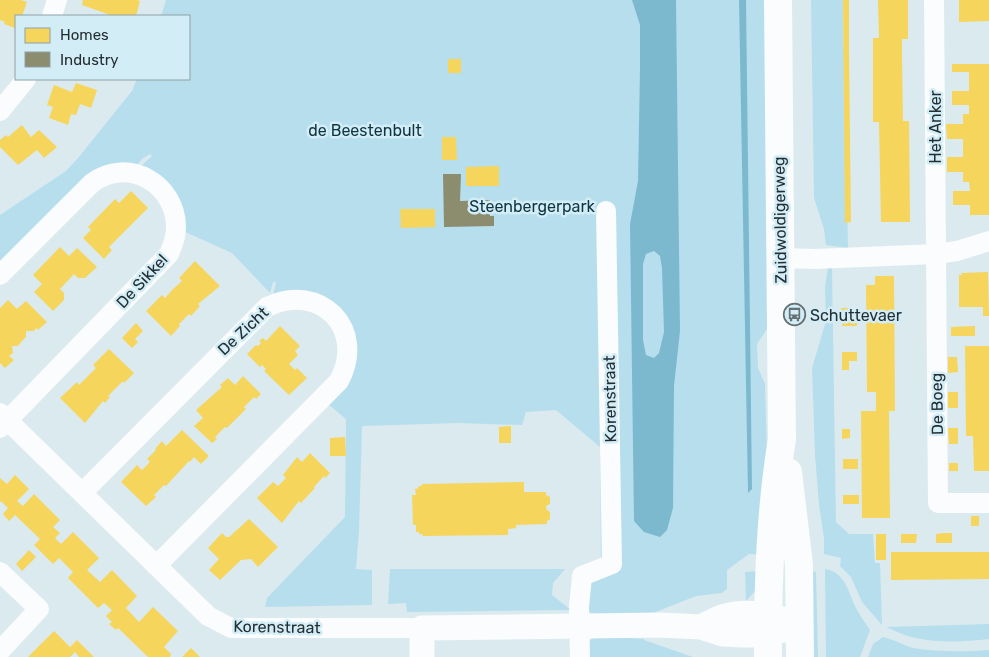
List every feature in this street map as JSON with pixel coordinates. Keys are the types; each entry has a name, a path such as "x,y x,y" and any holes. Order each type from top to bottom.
{"main road":[{"name":"Zuidwoldigerweg","path":"768,635 768,566 775,482 782,439 778,0"},
{"name":"Zuidwoldigerweg","path":"782,439 799,565 800,657"}],"street":[{"path":"52,15 57,0"},
{"name":"Het Anker","path":"934,0 936,254"},
{"path":"0,111 25,80"},
{"name":"De Sikkel","path":"0,275 92,183 108,174 126,171 143,176 162,192 173,210 176,230 169,254 3,421"},
{"name":"Korenstraat","path":"579,627 582,576 612,564 606,211"},
{"path":"781,258 815,259 936,254 957,251 989,241"},
{"name":"De Boeg","path":"936,254 938,503 989,503"},
{"name":"De Zicht","path":"82,493 267,307 278,301 290,298 303,299 315,302 335,316 342,326 348,348 348,360 339,381 156,566"},
{"name":"Korenstraat","path":"3,421 82,493 208,616 232,628 661,625 701,627 723,616 768,635 800,624"},
{"path":"0,572 39,609 0,651"},
{"path":"579,627 580,657"},
{"path":"422,628 422,657"}],"green space":[{"name":"Steenbergerpark","path":"166,0 767,0 769,326 757,344 758,368 765,384 767,458 764,555 749,554 727,570 727,589 722,593 696,596 648,615 594,616 588,610 585,587 601,576 612,575 601,562 600,447 556,410 526,412 522,425 458,423 362,426 356,569 372,570 372,605 265,607 267,598 345,517 346,419 328,404 347,323 273,296 276,282 273,282 270,293 232,253 183,231 139,168 152,156 150,154 142,159 136,167 125,165 0,268 0,215 66,171 132,91 137,80 190,80 190,15 161,15"},
{"path":"811,0 843,0 848,248 826,245 824,229 814,198"},
{"path":"828,267 832,267 836,522 849,534 873,534 875,563 880,563 882,625 862,602 851,577 840,566 841,558 824,554 815,455 812,368 826,321 825,287"},
{"path":"390,569 565,569 553,583 552,595 571,610 407,612 406,603 388,604"},
{"path":"825,569 832,571 842,579 857,610 870,630 860,657 826,657"},
{"path":"806,570 816,572 818,657 806,657"},
{"path":"762,571 755,591 746,601 745,572"},
{"path":"989,624 989,639 961,641 933,641 915,638 886,627"},
{"path":"597,636 644,639 693,657 585,657 587,642"},
{"path":"883,637 913,648 951,651 989,650 989,657 868,657 873,644"}],"shaded area":[{"path":"632,0 676,0 680,331 674,386 673,508 667,530 660,537 644,532 634,521 630,224 638,181 640,25","holes":["654,251 660,256 664,332 659,353 654,358 646,355 643,340 643,264 646,254"]},
{"path":"739,0 746,0 752,489 748,493"}],"building: Homes":[{"path":"0,0 21,0 27,2 22,15 15,15 15,28 4,24 5,22 0,20"},
{"path":"83,0 140,1 136,15 110,15 82,5"},
{"path":"843,0 849,0 851,222 845,223"},
{"path":"878,0 908,0 908,39 902,39 902,55 903,121 909,121 910,222 881,222 879,122 873,122 873,38 879,38"},
{"path":"959,0 989,0 989,21 959,22"},
{"path":"448,59 461,59 461,73 448,73"},
{"path":"952,64 989,64 989,215 970,215 970,205 953,205 953,191 970,191 969,182 963,182 963,172 947,172 947,157 963,157 963,139 947,139 946,124 963,124 963,114 969,114 969,105 952,105 952,91 969,91 969,72 952,72"},
{"path":"76,83 97,90 91,108 80,104 76,115 71,114 68,125 49,118 53,107 47,105 54,85 72,92"},
{"path":"22,125 31,137 39,130 57,147 44,158 37,150 18,165 0,147 0,140 6,135 8,137"},
{"path":"442,137 456,137 457,160 442,160"},
{"path":"499,166 499,186 466,186 466,167"},
{"path":"131,191 148,208 109,247 112,250 104,259 83,238 91,230 88,227 115,199 119,203"},
{"path":"400,209 435,209 435,227 401,228"},
{"path":"60,247 69,256 77,248 97,267 85,278 78,278 74,274 60,289 64,293 64,300 53,311 34,292 42,284 33,275"},
{"path":"195,261 220,286 198,304 200,306 191,316 189,314 179,324 180,326 171,336 146,311 162,295 165,298 182,281 179,278"},
{"path":"988,272 989,316 983,316 983,307 959,307 959,275 962,275 961,273"},
{"path":"875,276 894,276 895,411 889,411 890,518 862,518 861,411 876,411 876,392 867,392 866,285 875,285"},
{"path":"8,300 17,309 26,301 47,322 38,330 36,328 34,331 26,331 26,337 18,346 12,346 13,353 9,356 14,360 5,368 0,363 0,308"},
{"path":"841,308 857,308 857,326 842,326"},
{"path":"136,323 143,331 135,339 138,342 132,348 122,338"},
{"path":"280,326 300,346 295,351 298,355 289,364 295,370 297,368 307,378 289,395 264,371 266,369 262,365 260,367 247,354 256,345 258,346 261,343 259,341 263,338 266,341"},
{"path":"975,326 975,336 951,336 951,327"},
{"path":"965,346 989,346 989,471 974,471 973,436 966,436"},
{"path":"109,349 134,373 108,396 110,397 105,403 103,401 85,423 60,398 77,382 79,385 96,368 93,365"},
{"path":"842,352 857,352 857,361 849,361 849,370 842,370"},
{"path":"948,357 957,357 958,372 948,373"},
{"path":"243,376 261,394 256,399 254,397 244,407 246,409 215,437 217,439 212,443 194,426 203,418 196,410 222,387 220,385 228,378 235,385"},
{"path":"948,392 958,392 958,408 948,408"},
{"path":"511,426 511,443 499,443 499,427"},
{"path":"948,428 958,428 958,444 949,444"},
{"path":"842,429 850,429 850,438 842,439"},
{"path":"182,430 209,456 201,464 194,457 166,486 164,485 154,495 156,497 146,506 121,482 137,465 142,470 150,462 147,459 162,441 166,446"},
{"path":"345,437 346,456 330,456 330,438"},
{"path":"310,453 330,473 325,478 324,476 301,503 299,501 282,523 257,498 273,482 278,486 286,478 283,475 297,457 302,462"},
{"path":"843,459 858,459 858,469 843,469"},
{"path":"949,463 958,463 958,471 949,471"},
{"path":"15,475 29,489 17,501 23,506 34,494 60,520 53,527 60,533 55,538 61,544 73,532 99,558 87,570 100,582 112,570 137,596 126,608 139,622 153,607 178,631 164,647 171,654 170,657 148,657 118,628 116,630 109,624 112,622 106,616 112,610 104,603 98,608 68,578 73,572 59,558 53,564 34,545 40,539 15,515 9,521 3,514 8,508 1,501 0,503 0,478 7,484"},
{"path":"524,482 524,492 546,492 546,495 550,497 550,504 546,506 550,512 550,519 547,521 547,524 516,525 516,528 508,529 508,535 422,536 423,534 416,532 416,525 413,525 412,495 416,495 415,489 419,488 418,486 422,486 422,484"},
{"path":"843,495 859,495 859,504 843,504"},
{"path":"971,516 979,516 979,526 971,526"},
{"path":"249,519 278,547 258,567 251,559 241,560 220,580 209,570 219,559 208,548 222,533 229,537"},
{"path":"952,533 952,543 936,543 936,534"},
{"path":"876,534 886,534 886,560 876,560"},
{"path":"901,534 917,534 916,543 901,543"},
{"path":"29,550 36,557 22,571 16,564"},
{"path":"891,552 989,552 989,579 891,580"},
{"path":"54,631 70,647 77,640 94,657 79,657 75,652 70,657 28,657"},
{"path":"191,648 200,657 182,657"}],"building: Industry":[{"path":"443,174 461,174 460,201 490,200 490,216 494,216 494,226 444,227"}],"place":[{"name":"Schuttevaer","path":"794,315"}],"park label":[{"name":"de Beestenbult","path":"365,130"}]}
